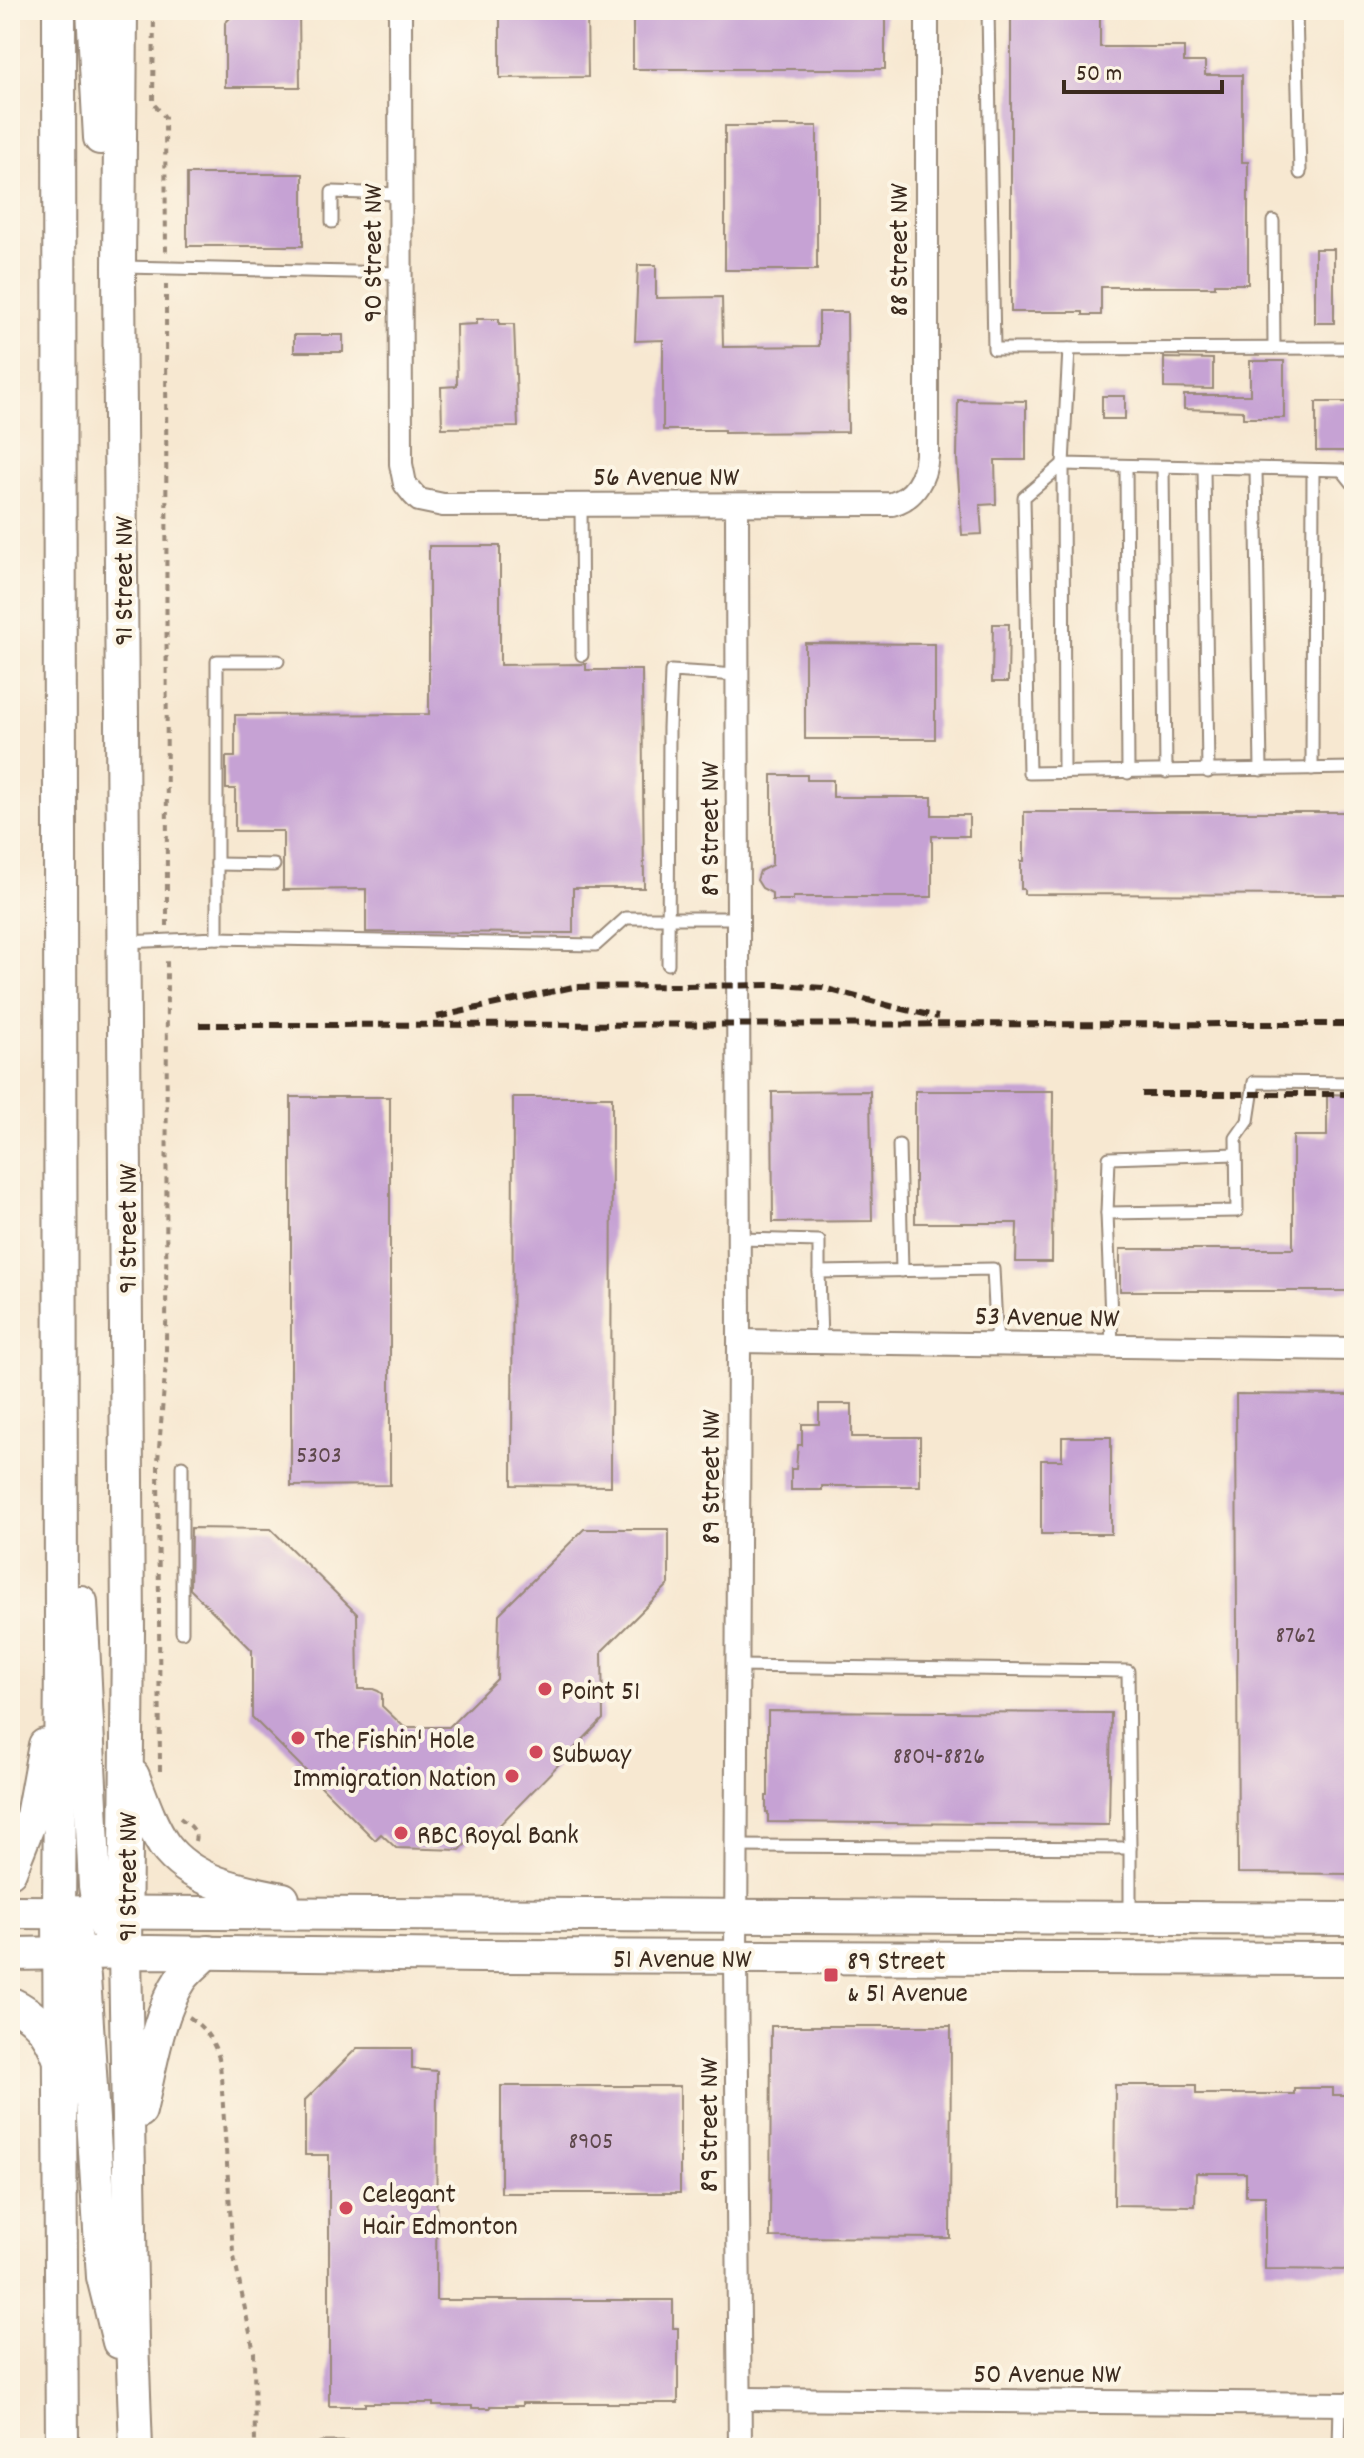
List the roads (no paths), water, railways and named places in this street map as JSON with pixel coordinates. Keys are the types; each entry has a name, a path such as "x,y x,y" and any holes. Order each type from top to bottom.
{"main road":[{"path":"59,10 59,1913 70,1923 60,2062 62,2448"},
{"path":"93,10 103,202 119,263"},
{"name":"91 Street NW","path":"112,1913 126,1758 128,1618 119,263 121,10"},
{"path":"61,1538 81,1597 95,1886 112,1913 104,1926 125,1953"},
{"path":"10,1871 35,1801 61,1656"},
{"path":"126,1758 163,1844 197,1873 249,1893 355,1914"},
{"name":"51 Avenue NW","path":"10,1912 1354,1919"},
{"path":"128,2161 153,2053 169,2006 185,1974 208,1952"},
{"name":"51 Avenue NW","path":"10,1954 208,1952 1354,1959"},
{"name":"91 Street NW","path":"125,1953 136,2448"},
{"path":"70,1954 103,2277 135,2407"},
{"path":"10,2003 41,2024 50,2036 60,2062"}],"street":[{"name":"90 Street NW","path":"400,10 401,464 405,484 413,494"},
{"name":"88 Street NW","path":"916,488 926,467 927,455 927,10"},
{"name":"56 Avenue NW","path":"413,494 419,500 443,505 892,504 901,502 916,488"},
{"name":"89 Street NW","path":"737,505 739,1341 736,1957 740,2448"},
{"name":"53 Avenue NW","path":"739,1341 1354,1349"},
{"name":"50 Avenue NW","path":"740,2399 1347,2404"}],"lane":[{"path":"988,10 994,349 1354,348"},
{"path":"1296,10 1300,173"},
{"path":"332,222 332,192 400,194"},
{"path":"1273,221 1274,348"},
{"path":"119,263 401,273"},
{"path":"1064,773 1063,464 1069,349"},
{"path":"1354,485 1342,470 1063,464 1024,497 1029,773 1354,768"},
{"path":"1126,467 1128,773"},
{"path":"1163,467 1166,772"},
{"path":"1204,468 1208,772"},
{"path":"1256,469 1261,770"},
{"path":"1312,769 1313,470"},
{"path":"581,506 582,655"},
{"path":"217,938 217,661 278,661"},
{"path":"668,964 671,671 738,675"},
{"path":"217,864 274,865"},
{"path":"125,942 217,938 596,945 626,918 739,918"},
{"path":"1107,1213 1237,1211 1236,1138 1248,1121 1254,1082 1354,1083"},
{"path":"899,1145 902,1271"},
{"path":"1112,1346 1107,1213 1109,1158 1236,1154"},
{"path":"738,1239 819,1241 821,1342"},
{"path":"819,1272 993,1269 997,1345"},
{"path":"182,1466 182,1632"},
{"path":"738,1666 1128,1671 1130,1918"},
{"path":"737,1846 1130,1848"},
{"path":"1339,2448 1347,2404"},
{"path":"322,2448 371,2448"}],"railway":[{"path":"437,1017 573,987 781,985 823,988 938,1017"},
{"path":"199,1025 1354,1024"},
{"path":"1142,1094 1354,1094"}],"place":[{"name":"Point 51","path":"545,1689"},
{"name":"The Fishin' Hole","path":"298,1738"},
{"name":"Subway","path":"536,1752"},
{"name":"Immigration Nation","path":"512,1776"},
{"name":"RBC Royal Bank","path":"401,1833"},
{"name":"89 Street & 51 Avenue","path":"831,1975"},
{"name":"Celegant Hair Edmonton","path":"346,2208"}]}
